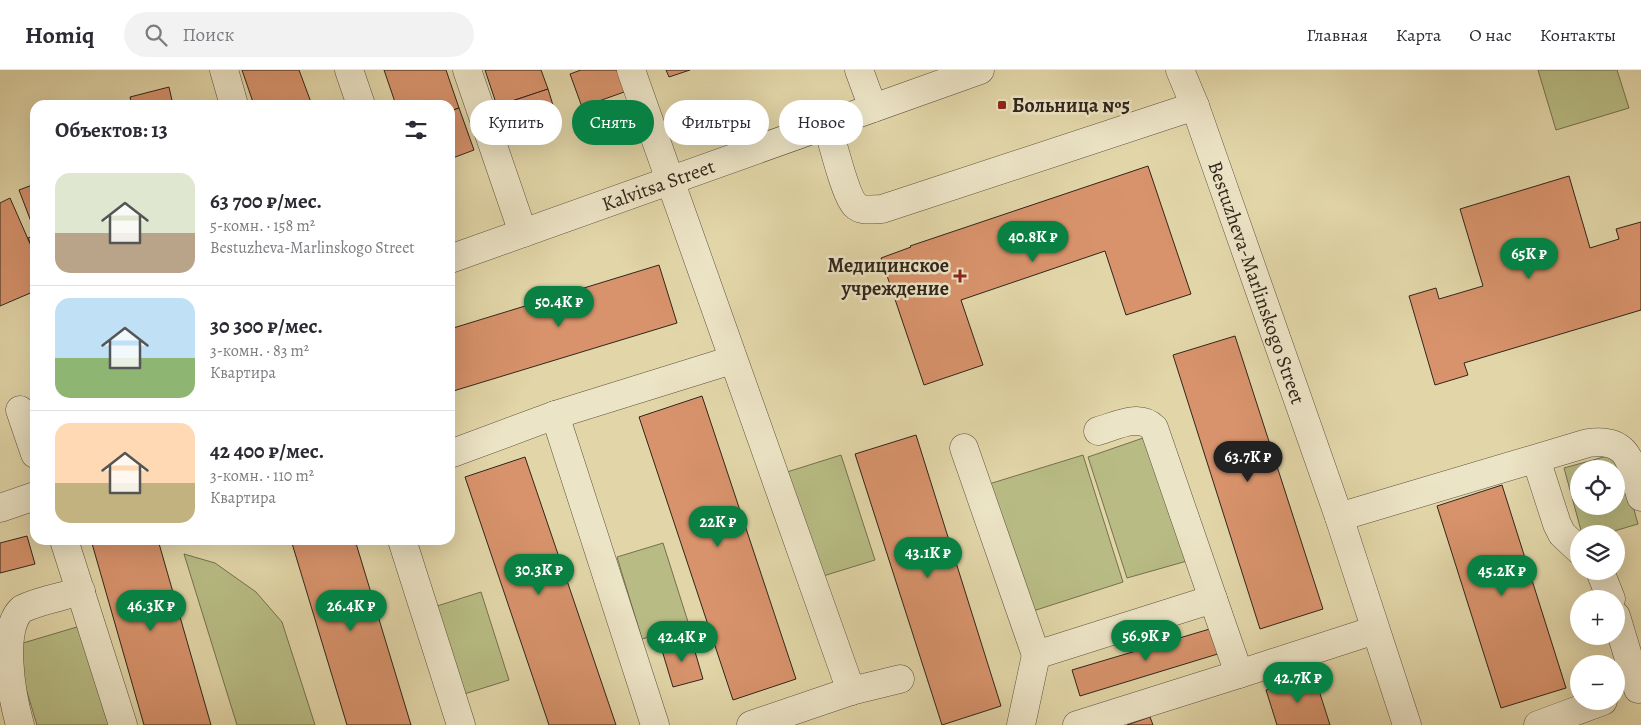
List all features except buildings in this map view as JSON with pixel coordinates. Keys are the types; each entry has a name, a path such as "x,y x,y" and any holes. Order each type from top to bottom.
{"street":[{"path":"224,70 233,100"},
{"path":"349,70 359,100"},
{"path":"467,70 523,233"},
{"path":"631,70 732,360 851,691"},
{"path":"859,70 873,108"},
{"name":"Kalvitsa Street","path":"863,111 980,70"},
{"name":"Bestuzheva-Marlinskogo Street","path":"1180,70 1195,106 1339,517 1406,725"},
{"path":"834,145 848,191 855,205 866,210 882,209 1195,106"},
{"name":"Kalvitsa Street","path":"455,257 779,141"},
{"path":"455,452 555,415 732,360"},
{"path":"18,410 30,441"},
{"path":"555,415 655,725"},
{"path":"1098,431 1138,420 1147,421 1154,428 1239,674"},
{"path":"1339,517 1536,458 1588,443 1602,441 1612,443 1622,449 1630,459 1641,497"},
{"path":"964,448 1036,655 1021,725"},
{"path":"1536,458 1557,524 1562,534 1570,542"},
{"path":"0,508 30,498"},
{"path":"66,545 122,725"},
{"path":"404,545 460,725"},
{"path":"20,725 1,657 0,639 3,625 22,608 81,591"},
{"path":"1036,655 1214,599"},
{"path":"1077,725 1375,630"},
{"path":"1622,645 1632,691"},
{"path":"751,725 851,691 900,679"},
{"path":"1538,725 1593,711"}],"green space":[{"path":"1538,70 1617,70 1629,108 1556,130"},
{"path":"1146,437 1187,561 1127,578 1088,457"},
{"path":"1618,453 1620,460 1593,460"},
{"path":"841,455 875,560 820,577 787,472"},
{"path":"1083,455 1123,582 1030,612 989,484"},
{"path":"1570,466 1570,490 1564,468"},
{"path":"1625,478 1638,524 1625,528 1625,525 1580,525 1577,515 1625,515"},
{"path":"663,543 689,625 642,639 617,557"},
{"path":"184,554 215,563 256,592 282,622 315,725 237,725"},
{"path":"481,592 509,680 461,695 434,607"},
{"path":"87,624 116,725 37,725 13,646"}],"place":[{"name":"Больница №5","path":"1002,105"},
{"name":"Медицинское учреждение","path":"960,276"}]}
